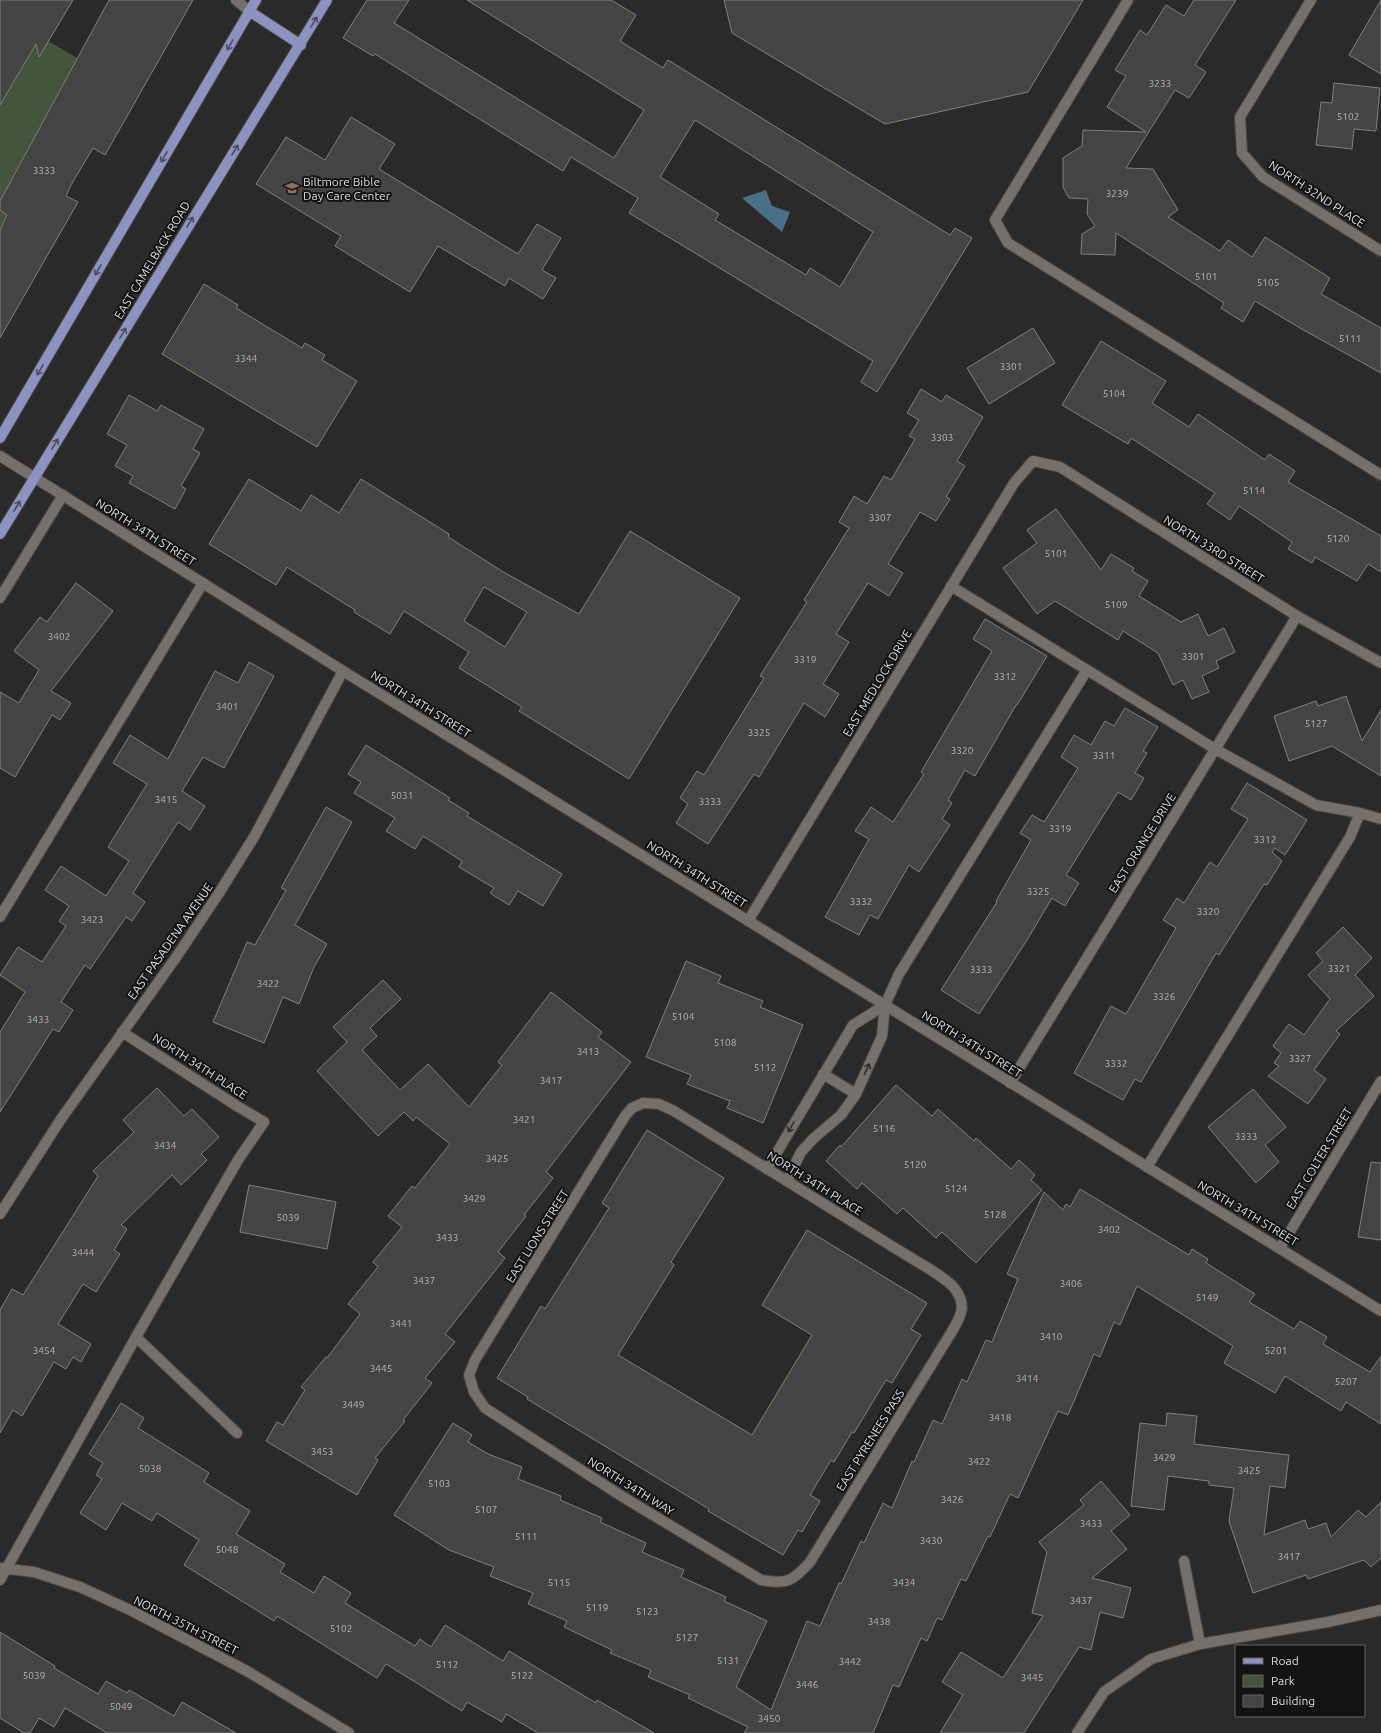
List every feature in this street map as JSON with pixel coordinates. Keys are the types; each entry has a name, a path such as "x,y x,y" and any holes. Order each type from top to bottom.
{"main road":[{"path":"0,438 256,0"},
{"name":"EAST CAMELBACK ROAD","path":"0,534 301,45 327,0"},
{"path":"249,11 301,45"}],"street":[{"path":"236,0 249,11"},
{"path":"1128,0 995,220 1008,243 1381,475"},
{"name":"NORTH 32ND PLACE","path":"1312,0 1240,117 1242,153 1263,177 1381,251"},
{"name":"NORTH 34TH STREET","path":"0,456 343,671 1381,1311"},
{"name":"EAST MEDLOCK DRIVE","path":"748,921 1014,482 1033,461"},
{"name":"NORTH 33RD STREET","path":"1033,461 1060,467 1297,616 1381,663"},
{"path":"0,598 63,495"},
{"path":"0,916 203,583"},
{"path":"951,586 1215,749 1316,805 1360,813 1381,819"},
{"name":"EAST ORANGE DRIVE","path":"1010,1083 1297,616"},
{"path":"787,1181 801,1152 814,1138 841,1115 856,1094 882,1036 885,1005 899,974 1087,670"},
{"name":"EAST PASADENA AVENUE","path":"0,1214 61,1119 181,950 254,837 343,671"},
{"path":"1147,1166 1350,837 1360,813"},
{"path":"767,1169 822,1074 853,1025 885,1005"},
{"name":"NORTH 34TH PLACE","path":"122,1032 264,1122 238,1160 136,1337"},
{"path":"822,1074 856,1094"},
{"name":"EAST COLTER STREET","path":"1280,1248 1381,1081"},
{"name":"NORTH 34TH PLACE","path":"643,1103 659,1104 674,1111 787,1181 944,1279 955,1288 962,1302"},
{"name":"EAST LIONS STREET","path":"474,1392 470,1375 475,1360 625,1116 632,1108 643,1103"},
{"name":"EAST PYRENEES PASS","path":"786,1582 797,1577 810,1562 951,1333 961,1315 962,1302"},
{"path":"0,1580 3,1568 136,1337 237,1433"},
{"name":"NORTH 34TH WAY","path":"474,1392 485,1408 650,1513 760,1580 775,1583 786,1582"},
{"path":"1184,1561 1200,1644"},
{"name":"NORTH 35TH STREET","path":"3,1568 34,1572 80,1587 130,1610 247,1671 349,1733"},
{"path":"1077,1733 1104,1692 1151,1659 1200,1644 1242,1642 1381,1610"}],"green space":[{"path":"48,41 93,67 63,84 0,201 0,105 36,44 39,56"},
{"path":"0,210 7,215 0,230"}],"water":[{"path":"766,190 772,206 790,212 782,232 742,198"}],"building":[{"path":"0,0 73,0 39,57 36,44 0,105"},
{"path":"109,0 193,0 105,155 93,148 71,185 66,196 78,202 0,338 0,230 7,215 0,210 0,201"},
{"path":"367,0 409,0 394,23 614,158 644,110 467,0 611,0 636,15 620,41 663,68 668,60 950,235 955,228 972,238 877,392 861,382 873,361 629,213 638,198 571,157 563,171 375,54 373,56 343,38","holes":["695,120 873,232 840,287 810,268 806,275 715,220 719,214 660,177"]},
{"path":"724,0 1083,0 1028,92 885,124 732,33"},
{"path":"1194,0 1236,0 1195,65 1206,72 1189,98 1175,90 1126,168 1153,169 1178,210 1168,217 1220,251 1228,240 1252,257 1265,237 1330,278 1321,294 1381,328 1381,373 1255,301 1243,322 1221,308 1224,303 1116,233 1115,255 1081,254 1082,234 1095,226 1087,214 1088,199 1069,198 1063,187 1063,158 1082,146 1083,130 1146,132 1107,107 1126,76 1115,70 1140,30 1147,35 1166,5 1184,16"},
{"path":"1381,0 1381,74 1349,55"},
{"path":"1334,83 1380,88 1376,131 1354,129 1352,149 1316,145 1321,102 1332,103"},
{"path":"351,117 395,144 379,169 518,254 537,224 561,238 542,270 556,278 543,299 509,278 505,286 438,246 410,292 335,246 341,236 256,184 286,137 325,160"},
{"path":"204,284 238,305 236,308 302,348 305,343 325,355 322,360 357,381 317,447 162,354"},
{"path":"1033,328 1055,363 989,404 967,368"},
{"path":"1101,341 1166,381 1152,403 1189,427 1198,414 1265,460 1269,454 1295,471 1288,482 1381,536 1381,572 1368,564 1357,581 1315,557 1312,563 1288,549 1292,542 1239,506 1230,520 1207,504 1215,493 1131,438 1128,444 1062,405"},
{"path":"921,389 942,402 946,395 983,417 957,461 965,466 946,497 950,499 936,521 920,512 888,564 903,573 889,596 868,583 836,634 849,642 823,684 839,694 825,717 804,703 759,777 754,774 708,844 676,823 688,804 680,798 697,771 704,775 764,678 760,676 807,602 804,600 849,528 839,522 854,496 867,504 884,476 891,480 915,439 909,436 919,420 907,413"},
{"path":"129,395 157,411 161,405 204,429 193,449 200,453 181,486 186,489 175,509 129,483 133,476 115,466 127,445 107,434"},
{"path":"249,479 301,511 311,495 339,513 361,479 449,534 448,537 505,573 579,614 630,531 740,598 629,779 519,711 522,707 459,668 469,652 404,611 390,634 287,567 276,585 209,544","holes":["484,587 527,612 505,647 464,621"]},
{"path":"1056,509 1101,570 1111,554 1134,568 1132,571 1148,581 1139,596 1181,622 1198,614 1208,636 1224,628 1235,652 1216,661 1219,668 1202,676 1209,692 1192,699 1183,680 1173,685 1158,653 1123,631 1118,640 1055,601 1037,614 1003,568 1037,543 1027,530"},
{"path":"76,583 113,611 51,691 71,703 60,720 52,715 15,777 0,768 0,692 19,703 39,670 14,651 40,617 47,622"},
{"path":"985,619 1047,656 1016,705 975,776 965,770 948,800 952,803 942,819 950,825 919,872 909,865 878,919 870,915 859,935 825,917 869,839 855,831 871,807 893,822 924,774 921,772 992,651 973,639"},
{"path":"249,662 274,676 224,768 203,757 182,791 205,806 190,830 178,822 133,893 145,902 132,921 126,917 90,969 85,965 61,1002 73,1010 59,1032 53,1029 0,1112 0,1032 25,992 0,975 18,947 42,962 66,926 59,921 69,906 45,890 61,866 106,896 129,861 108,847 147,784 113,763 130,735 168,759 215,671 238,683"},
{"path":"1346,696 1362,741 1381,710 1381,776 1332,746 1289,761 1274,716 1316,701 1318,706"},
{"path":"1125,708 1158,727 1143,751 1147,753 1135,773 1144,778 1131,800 1118,792 1066,875 1079,883 1065,906 1052,898 1027,940 979,1014 941,990 997,902 996,901 1031,840 1020,833 1032,815 1044,822 1078,768 1061,757 1074,735 1091,745 1105,721 1114,726"},
{"path":"366,745 450,798 448,800 469,813 467,816 562,874 543,906 518,891 509,905 490,893 494,888 459,867 462,861 423,836 415,849 386,831 395,818 354,793 361,782 348,774"},
{"path":"1247,783 1307,820 1285,855 1275,848 1272,852 1282,861 1267,885 1264,884 1219,955 1216,953 1141,1082 1135,1079 1123,1100 1074,1073 1111,1006 1126,1014 1176,928 1163,920 1177,898 1184,903 1210,862 1217,867 1248,819 1231,809"},
{"path":"326,807 352,822 295,925 327,944 314,967 299,1004 283,997 264,1043 213,1022 247,942 255,945 286,890 281,888"},
{"path":"1343,927 1372,958 1355,975 1374,996 1336,1031 1340,1034 1314,1070 1326,1079 1308,1104 1268,1076 1279,1066 1274,1063 1281,1053 1273,1046 1289,1024 1304,1035 1330,999 1308,975 1323,961 1316,953"},
{"path":"686,961 721,976 718,983 763,1001 760,1007 803,1025 763,1123 727,1108 730,1101 687,1084 691,1075 646,1057"},
{"path":"383,980 401,999 370,1028 377,1036 362,1050 400,1090 428,1064 469,1107 502,1065 498,1062 551,992 602,1032 598,1037 631,1062 546,1172 553,1178 524,1215 526,1216 498,1252 505,1258 445,1334 455,1342 425,1378 432,1383 403,1420 405,1421 375,1458 378,1460 357,1495 266,1441 277,1422 283,1425 305,1390 301,1387 326,1357 327,1358 360,1314 348,1304 378,1267 373,1262 402,1227 388,1216 412,1186 415,1188 450,1144 416,1117 413,1121 404,1112 378,1136 317,1071 347,1042 333,1027"},
{"path":"896,1085 932,1116 938,1109 974,1141 976,1138 1011,1169 1019,1160 1035,1175 1031,1180 1042,1190 976,1263 942,1232 936,1238 903,1208 897,1214 862,1183 857,1189 826,1161 840,1145 841,1147"},
{"path":"157,1088 184,1116 192,1109 219,1137 201,1154 207,1160 181,1185 172,1175 121,1225 127,1229 114,1250 120,1254 96,1292 83,1284 58,1324 91,1344 81,1362 73,1357 66,1369 54,1362 22,1416 13,1410 0,1433 0,1310 12,1289 23,1295 98,1176 93,1171 134,1132 123,1120"},
{"path":"1253,1089 1286,1127 1265,1145 1279,1162 1256,1183 1208,1127"},
{"path":"647,1130 724,1178 671,1262 674,1265 618,1355 752,1435 812,1335 762,1305 807,1230 927,1303 911,1329 921,1335 892,1383 886,1380 854,1433 852,1432 834,1462 831,1460 810,1495 820,1501 802,1532 798,1530 783,1555 708,1511 709,1509 527,1399 528,1397 497,1378 541,1306 545,1309 609,1208 602,1203"},
{"path":"1371,1162 1381,1163 1381,1240 1358,1237"},
{"path":"249,1185 336,1202 327,1249 240,1232"},
{"path":"1080,1189 1189,1255 1192,1249 1208,1259 1206,1263 1255,1294 1249,1302 1294,1329 1300,1321 1327,1337 1323,1344 1370,1372 1381,1356 1381,1424 1346,1402 1341,1411 1285,1376 1275,1393 1224,1363 1233,1346 1137,1286 1120,1325 1114,1322 1100,1357 1094,1354 1068,1415 1058,1411 1018,1498 1010,1494 990,1537 988,1536 966,1581 961,1579 942,1620 937,1618 927,1641 921,1638 899,1687 893,1685 873,1733 744,1733 748,1727 688,1698 690,1695 648,1677 651,1670 610,1653 612,1650 564,1627 567,1621 528,1604 533,1593 490,1576 494,1567 449,1550 394,1515 453,1423 472,1435 468,1442 488,1454 522,1467 518,1479 561,1496 560,1500 602,1518 600,1522 646,1543 642,1552 684,1570 681,1577 726,1597 724,1601 767,1621 736,1687 771,1710 807,1621 820,1626 839,1583 841,1584 861,1541 864,1543 883,1503 892,1508 912,1461 914,1462 933,1420 942,1424 962,1379 967,1382 986,1340 992,1342 1018,1279 1007,1274 1044,1192 1063,1210 1066,1204 1070,1207"},
{"path":"121,1403 144,1418 138,1428 209,1473 204,1482 250,1511 236,1534 285,1564 280,1572 314,1593 324,1576 351,1593 345,1603 415,1646 420,1639 431,1647 445,1625 503,1661 509,1651 596,1703 597,1700 654,1733 538,1733 506,1714 502,1722 467,1702 462,1711 386,1664 377,1678 277,1616 274,1621 184,1565 199,1540 157,1513 152,1521 122,1503 106,1530 80,1513 102,1479 96,1475 103,1463 89,1454"},
{"path":"1167,1413 1197,1416 1194,1444 1289,1455 1285,1488 1270,1486 1264,1535 1305,1520 1308,1529 1326,1523 1331,1537 1358,1510 1366,1517 1381,1502 1381,1558 1371,1567 1364,1560 1308,1579 1306,1575 1253,1593 1229,1521 1234,1488 1209,1485 1209,1481 1168,1476 1164,1510 1131,1506 1140,1423 1166,1426"},
{"path":"1101,1481 1130,1515 1111,1531 1127,1549 1092,1578 1131,1588 1123,1618 1100,1612 1091,1650 1079,1647 1024,1733 940,1733 963,1695 942,1682 961,1652 1003,1678 1043,1616 1032,1613 1047,1552 1039,1542 1084,1505 1080,1500"},
{"path":"0,1632 55,1666 54,1668 98,1694 106,1681 127,1693 129,1690 174,1716 182,1702 236,1733 107,1733 65,1708 54,1727 39,1718 30,1733 24,1733 0,1718"}],"place":[{"name":"Biltmore Bible Day Care Center","path":"292,188"}]}
